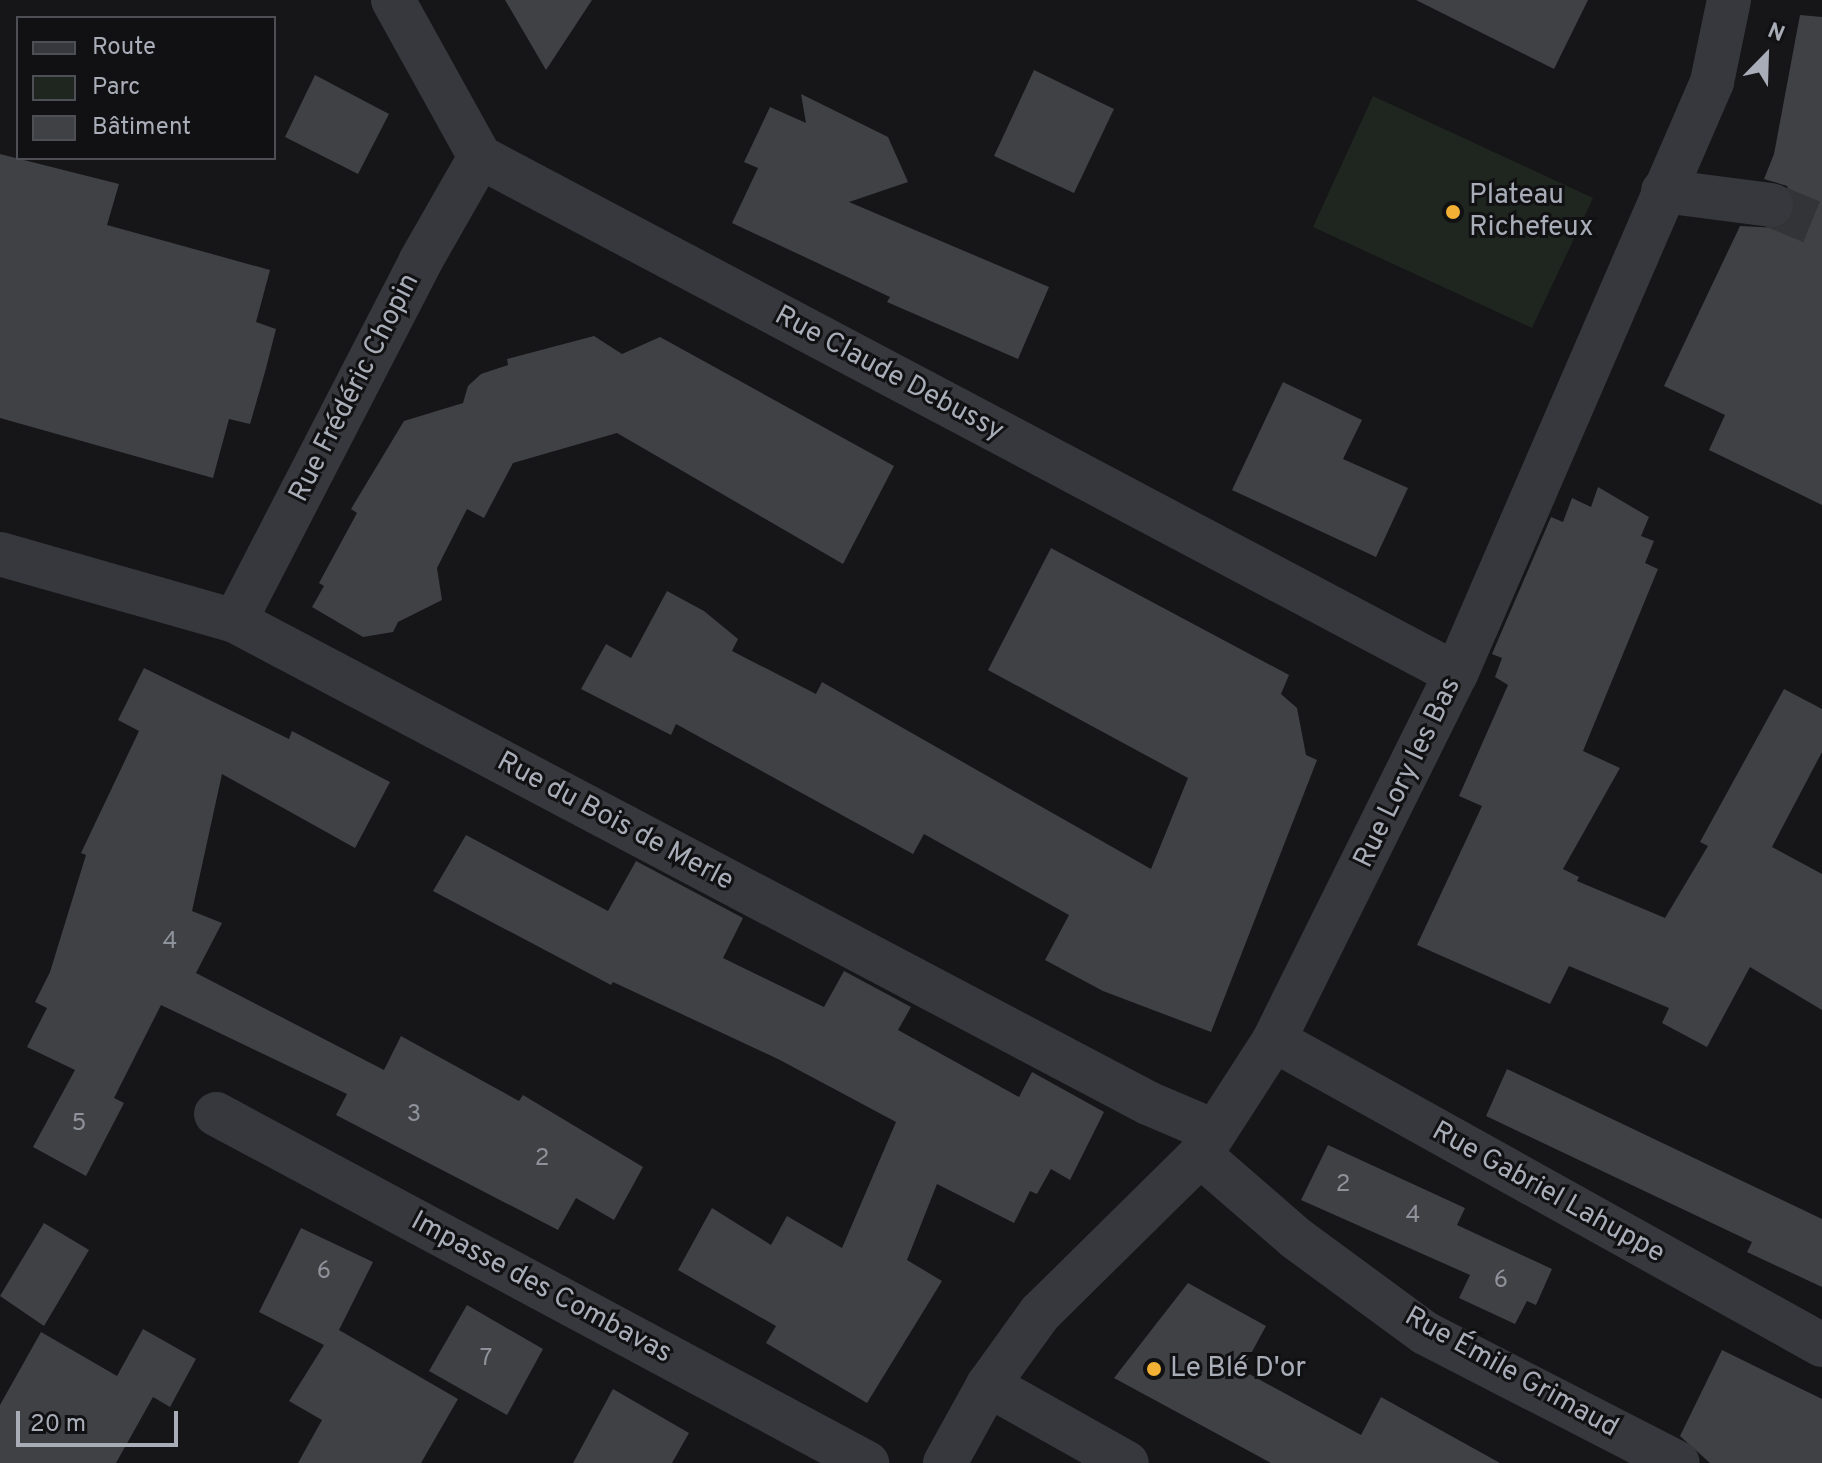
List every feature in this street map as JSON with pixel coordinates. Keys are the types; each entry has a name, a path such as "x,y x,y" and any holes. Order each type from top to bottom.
{"street":[{"path":"393,0 480,157"},
{"name":"Rue Lory les Bas","path":"945,1463 988,1385 1040,1313 1207,1143 1274,1040 1456,674 1712,82 1729,0"},
{"name":"Rue Frédéric Chopin","path":"235,621 420,262 480,157"},
{"name":"Rue Claude Debussy","path":"480,157 1456,674"},
{"path":"1663,191 1771,205"},
{"name":"Rue du Bois de Merle","path":"0,554 235,621 1148,1103 1207,1143"},
{"name":"Rue Gabriel Lahuppe","path":"1274,1040 1822,1345"},
{"name":"Impasse des Combavas","path":"216,1114 867,1463"},
{"name":"Rue Émile Grimaud","path":"1207,1143 1297,1239 1425,1333 1678,1463"},
{"path":"988,1385 1127,1463"}],"green space":[{"name":"Plateau Richefeux","path":"1373,96 1593,198 1532,328 1313,227"}],"building":[{"path":"505,0 592,0 546,70"},
{"path":"1416,0 1588,0 1554,69"},
{"path":"1800,15 1822,17 1822,505 1709,450 1725,415 1664,386 1740,226 1780,228 1796,209 1787,186 1764,179 1774,154"},
{"path":"1034,70 1114,109 1074,193 994,156"},
{"path":"315,75 389,114 358,174 285,137"},
{"path":"801,94 888,137 908,182 849,202 1049,287 1018,359 887,302 890,297 732,223 758,168 744,162 770,107 806,123"},
{"path":"0,154 119,184 107,225 270,270 256,322 276,329 265,372 250,424 229,419 213,478 0,418"},
{"path":"594,336 622,354 660,337 894,466 843,564 617,433 513,463 484,518 467,509 437,568 442,600 398,622 393,632 363,637 312,607 324,586 319,583 357,513 351,509 404,421 463,403 468,386 481,374 508,365 507,359"},
{"path":"1283,382 1362,420 1343,459 1408,488 1376,557 1232,490"},
{"path":"1598,487 1649,517 1641,536 1654,541 1645,563 1658,569 1583,751 1620,768 1563,869 1579,877 1577,881 1665,918 1708,846 1700,842 1784,689 1822,709 1822,752 1772,847 1822,874 1822,1010 1750,967 1707,1047 1662,1023 1669,1008 1569,966 1550,1004 1417,945 1482,806 1459,796 1508,685 1495,677 1502,658 1492,654 1551,517 1563,522 1572,498 1591,507"},
{"path":"1051,548 1289,675 1281,694 1297,708 1306,755 1317,760 1211,1032 1103,991 1045,960 1069,915 924,834 913,854 676,724 671,735 581,689 606,644 631,658 667,591 704,611 738,639 732,651 816,694 822,682 1151,869 1188,778 988,670"},
{"path":"144,668 289,739 292,731 390,782 355,848 222,774 192,911 222,923 196,973 384,1070 401,1036 519,1101 523,1095 643,1167 614,1220 576,1198 558,1230 336,1115 347,1094 161,1005 114,1098 124,1103 86,1176 33,1147 75,1070 27,1047 47,1008 35,1002 50,972 86,855 81,853 139,731 118,720"},
{"path":"466,835 608,911 636,861 743,918 723,958 824,1007 844,971 911,1007 898,1030 1019,1097 1032,1072 1104,1112 1070,1180 1051,1169 1037,1194 1030,1191 1014,1223 937,1184 907,1260 942,1281 867,1403 766,1343 776,1326 678,1270 712,1208 771,1245 787,1216 842,1248 896,1122 780,1060 613,982 611,985 433,891"},
{"path":"1507,1069 1822,1219 1822,1287 1747,1252 1752,1242 1486,1116"},
{"path":"1328,1145 1465,1208 1457,1225 1552,1269 1536,1305 1527,1301 1515,1324 1459,1298 1470,1275 1301,1200"},
{"path":"44,1223 89,1250 44,1326 0,1296"},
{"path":"301,1228 373,1262 339,1330 458,1399 421,1463 298,1463 322,1420 289,1401 324,1345 259,1312"},
{"path":"1188,1283 1266,1326 1242,1370 1361,1435 1381,1397 1500,1463 1271,1463 1114,1378"},
{"path":"467,1305 543,1349 507,1415 429,1371"},
{"path":"143,1329 196,1359 170,1407 153,1397 116,1463 0,1463 0,1405 41,1332 117,1376"},
{"path":"1722,1350 1822,1399 1822,1463 1710,1463 1680,1436"},
{"path":"613,1389 689,1433 672,1463 573,1463"}],"tunnel":[{"path":"1771,205 1822,226"}],"place":[{"name":"Plateau Richefeux","path":"1453,212"},
{"name":"Le Blé D'or","path":"1154,1369"}]}
